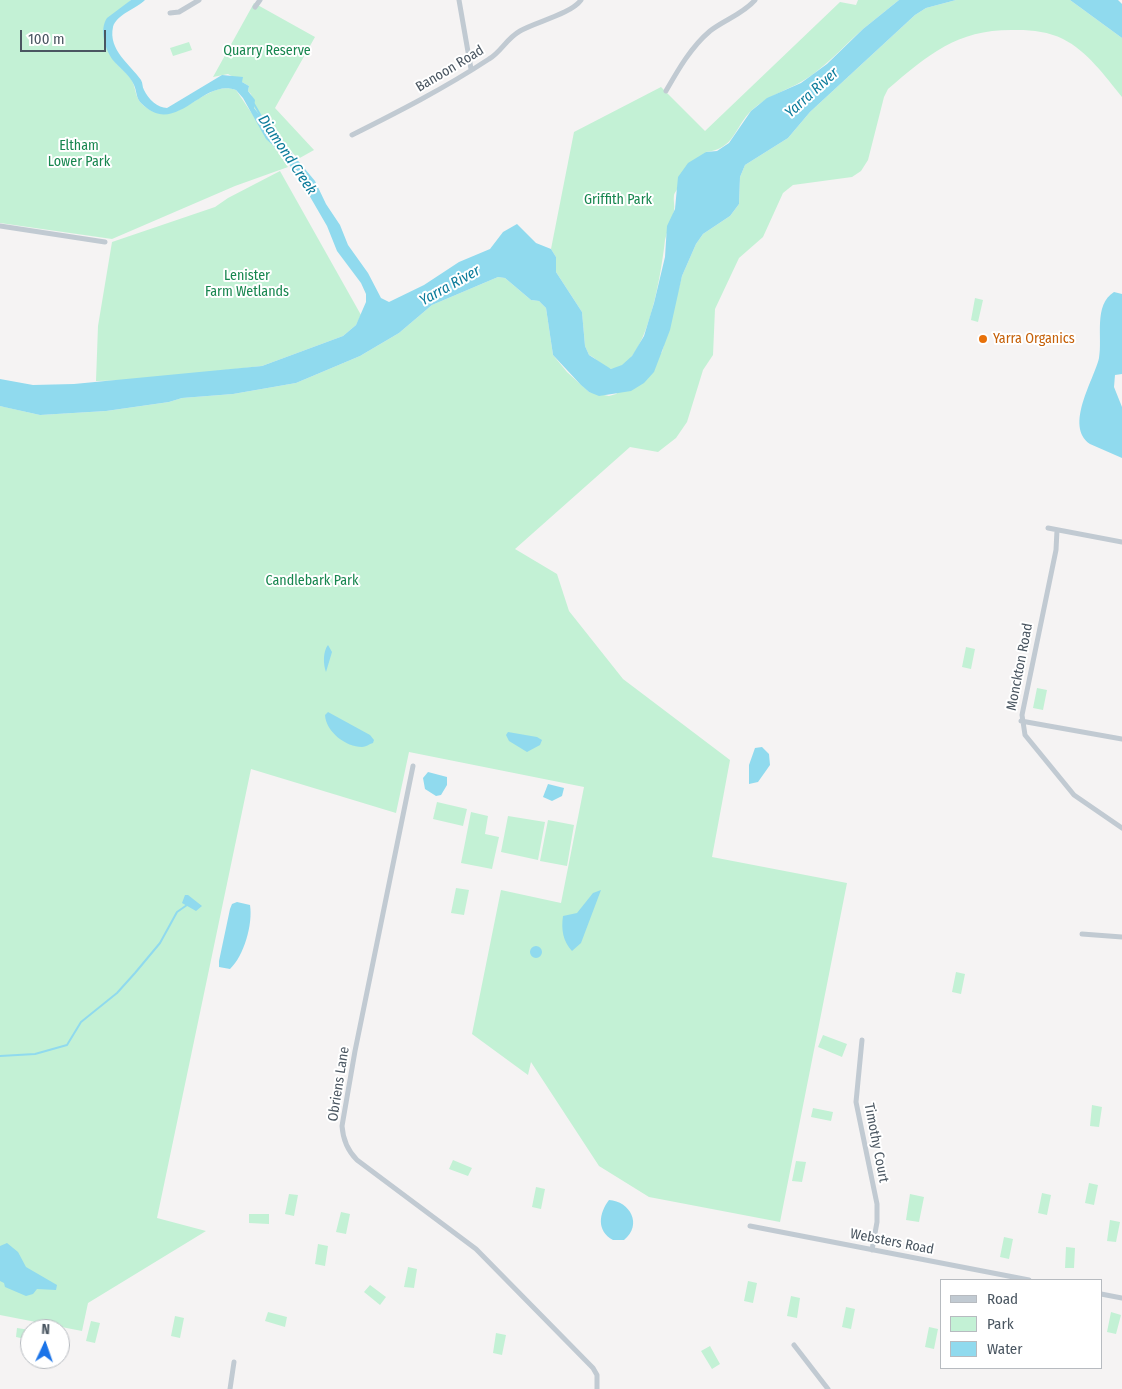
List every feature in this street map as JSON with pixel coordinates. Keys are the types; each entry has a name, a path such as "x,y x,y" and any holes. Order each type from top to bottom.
{"street":[{"path":"170,13 179,12 199,0"},
{"path":"256,7 260,0"},
{"path":"460,0 471,69"},
{"name":"Banoon Road","path":"352,135 414,104 494,56 506,41 518,32 571,9 581,0"},
{"path":"666,90 688,55 708,33 748,7 755,0"},
{"path":"0,226 106,242"},
{"path":"1048,528 1122,542"},
{"name":"Monckton Road","path":"1057,530 1056,550 1021,721 1025,735 1074,795 1122,828"},
{"path":"1021,721 1122,739"},
{"name":"Obriens Lane","path":"413,766 355,1051 344,1112 344,1138 350,1152 358,1160 463,1238 488,1260 593,1368 597,1375 597,1389"},
{"path":"1082,934 1122,937"},
{"name":"Timothy Court","path":"862,1040 856,1095 877,1204 877,1222 872,1250"},
{"name":"Websters Road","path":"750,1226 1024,1279"},
{"path":"1102,1294 1122,1298"},
{"path":"794,1345 828,1389"},
{"path":"230,1389 234,1362"}],"green space":[{"name":"Eltham Lower Park","path":"0,0 131,0 104,26 113,59 131,79 141,103 153,112 166,114 177,111 212,92 224,89 236,90 288,167 235,186 112,239 0,223"},
{"name":"Griffith Park","path":"858,0 899,0 863,29 812,75 759,104 746,117 729,142 723,147 706,152 674,195 674,211 665,240 661,271 651,314 644,335 635,352 624,364 612,369 609,369 589,355 585,346 582,312 556,272 556,257 551,249 574,132 661,87 705,131 840,2 856,5"},
{"name":"Candlebark Park","path":"956,0 1070,0 1122,38 1122,97 1095,65 1072,44 1052,35 1029,30 997,30 962,38 947,45 918,64 888,89 884,97 868,160 861,171 852,177 793,185 783,193 763,237 739,258 715,309 713,355 703,370 687,422 676,438 658,452 630,447 515,549 557,574 569,611 623,679 730,760 712,857 847,883 780,1222 649,1197 599,1166 531,1062 528,1075 472,1034 501,890 561,903 584,787 409,752 396,813 251,769 157,1218 206,1231 88,1303 82,1331 70,1329 70,1319 20,1319 0,1315 0,406 40,415 106,411 169,402 182,398 233,394 296,383 360,356 399,333 432,305 498,277 505,278 531,300 539,301 546,308 553,355 567,372 589,392 609,396 616,394 662,352 682,276 696,244 703,234 730,216 739,204 740,177 745,165 788,138 810,112 915,15 926,8"},
{"name":"Quarry Reserve","path":"254,3 315,37 275,108 314,150 298,159 254,108 251,94 248,91 249,86 228,74 213,77"},
{"path":"189,42 192,50 173,56 170,48"},
{"name":"Lenister Farm Wetlands","path":"280,171 361,315 356,325 343,336 262,366 136,380 96,381 98,326 112,242 215,207 228,198"},
{"path":"975,298 983,300 978,322 971,320"},
{"path":"966,647 975,649 971,669 962,667"},
{"path":"1037,688 1047,690 1043,710 1033,708"},
{"path":"437,802 467,809 463,826 433,819"},
{"path":"471,812 488,816 485,834 499,837 492,869 461,863"},
{"path":"508,816 545,822 538,860 501,852"},
{"path":"548,820 574,825 567,866 540,861"},
{"path":"456,888 469,890 464,915 451,913"},
{"path":"956,972 965,974 961,994 952,992"},
{"path":"823,1035 847,1044 842,1057 818,1047"},
{"path":"1092,1105 1102,1107 1099,1127 1090,1126"},
{"path":"813,1108 833,1112 831,1121 811,1117"},
{"path":"453,1160 472,1168 468,1176 449,1169"},
{"path":"796,1161 806,1162 802,1182 792,1181"},
{"path":"1089,1183 1098,1185 1094,1205 1085,1203"},
{"path":"536,1187 545,1189 541,1209 532,1207"},
{"path":"1042,1193 1051,1195 1047,1215 1038,1213"},
{"path":"289,1194 298,1195 294,1216 285,1214"},
{"path":"910,1194 924,1197 919,1222 906,1220"},
{"path":"341,1212 350,1214 346,1234 336,1232"},
{"path":"249,1214 269,1214 269,1224 249,1223"},
{"path":"1110,1220 1120,1222 1116,1242 1107,1241"},
{"path":"1004,1237 1013,1239 1009,1259 1000,1257"},
{"path":"318,1244 328,1246 325,1266 315,1264"},
{"path":"1066,1247 1075,1248 1074,1268 1065,1268"},
{"path":"408,1267 417,1269 414,1288 404,1287"},
{"path":"748,1281 757,1283 753,1303 744,1301"},
{"path":"370,1285 386,1297 380,1305 364,1292"},
{"path":"791,1296 800,1298 797,1318 787,1316"},
{"path":"846,1307 855,1309 851,1329 842,1327"},
{"path":"268,1312 287,1317 285,1327 265,1321"},
{"path":"1111,1312 1121,1315 1116,1334 1107,1332"},
{"path":"175,1316 184,1318 180,1338 171,1336"},
{"path":"91,1321 100,1323 95,1343 86,1341"},
{"path":"929,1327 938,1329 934,1349 925,1347"},
{"path":"17,1328 20,1328 20,1338 16,1337"},
{"path":"496,1333 506,1335 502,1355 493,1353"},
{"path":"710,1346 720,1364 712,1369 701,1351"}],"water":[{"name":"Yarra River","path":"131,0 145,0 118,19 113,27 112,35 117,50 141,80 143,89 148,97 157,105 167,108 222,75 243,77 242,82 249,86 248,91 255,100 254,108 315,181 326,204 340,225 348,245 368,273 381,298 389,302 424,285 459,262 490,249 503,232 517,224 536,243 551,249 556,257 556,272 582,312 585,346 589,355 611,369 622,365 632,356 644,336 665,257 667,226 675,209 678,177 688,163 706,152 717,151 729,143 751,111 767,98 801,83 827,64 863,29 899,0 956,0 926,8 915,15 810,112 788,138 745,165 740,177 739,204 730,216 703,234 696,244 682,276 670,330 654,372 644,383 631,391 599,396 589,392 553,355 546,308 539,301 531,300 505,278 498,277 432,305 399,333 360,356 296,383 233,394 182,398 169,402 106,411 40,415 0,406 0,379 33,385 74,384 262,366 343,336 356,325 366,302 366,294 361,283 337,251 327,226 298,176 276,148 266,139 243,98 236,90 224,88 212,92 177,111 166,114 154,112 139,101 132,81 109,55 103,33 107,18"},
{"path":"1070,0 1118,0 1122,4 1122,38"},
{"path":"1114,292 1122,294 1122,374 1115,375 1114,387 1122,407 1122,458 1090,444 1083,436 1080,426 1083,403 1099,358 1100,322 1103,305"},
{"path":"328,645 332,652 326,672 324,658"},
{"path":"328,712 370,735 374,740 373,743 365,747 356,746 338,737 333,733 326,721 325,715"},
{"path":"508,732 537,737 542,740 540,745 527,752 509,741 506,735"},
{"path":"762,747 769,754 770,765 758,782 749,784 749,765 755,748"},
{"path":"428,772 447,777 447,785 441,795 436,796 425,789 423,778"},
{"path":"548,784 564,788 562,796 552,801 543,797"},
{"path":"601,890 581,943 572,951 563,935 563,916 577,913 593,893"},
{"path":"185,895 188,895 202,906 196,911 182,903"},
{"path":"237,902 250,905 249,930 243,948 235,963 230,969 219,967 230,909 232,904"},
{"path":"536,946 542,952 536,958 530,952"},
{"path":"609,1200 623,1205 631,1215 633,1228 624,1240 613,1240 604,1232 602,1227 601,1216"},
{"path":"7,1243 18,1252 26,1267 57,1285 56,1290 37,1289 33,1294 26,1296 5,1287 4,1283 0,1281 0,1246"}],"waterway":[{"name":"Diamond Creek","path":"254,104 262,118"},
{"path":"0,1056 35,1054 67,1045 81,1022 117,993 135,973 160,943 177,912 187,905"}],"place":[{"name":"Yarra Organics","path":"983,339"}]}
